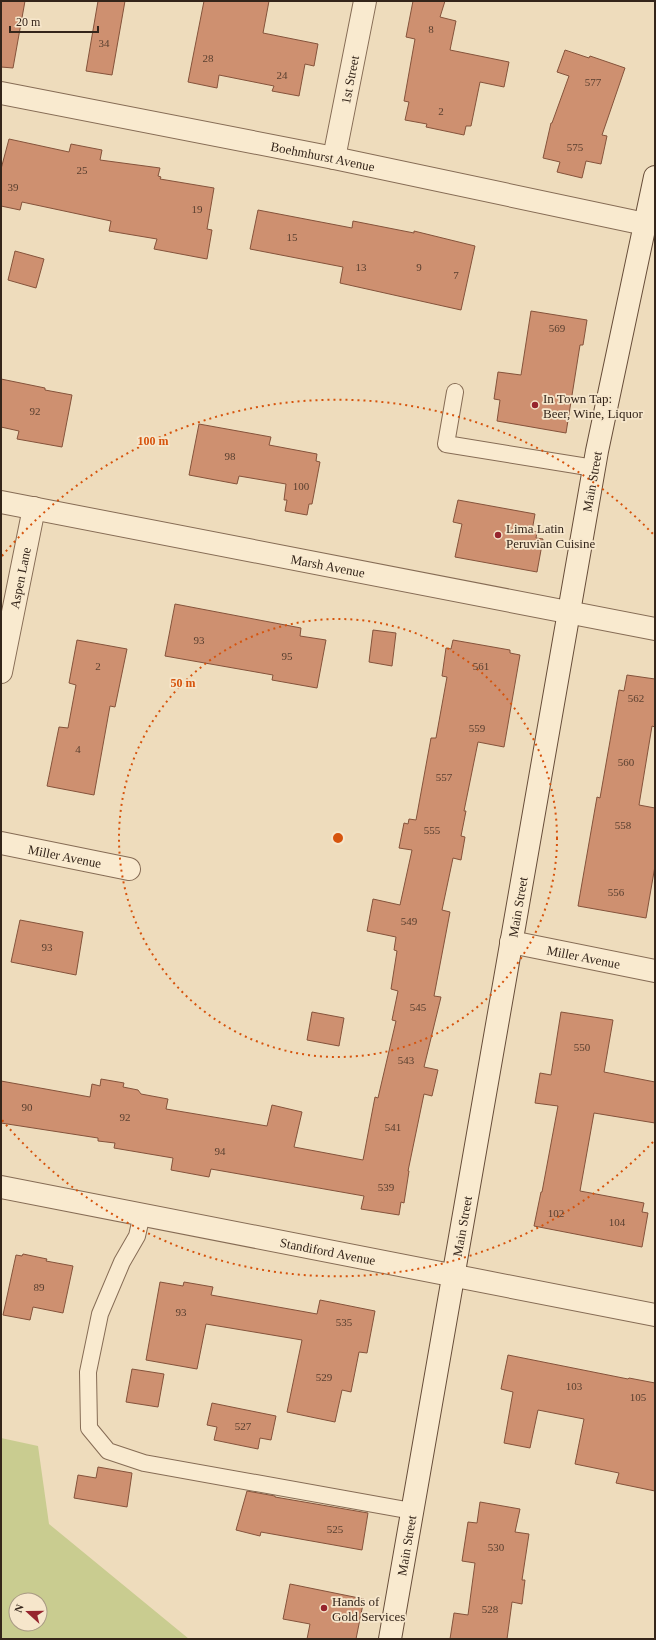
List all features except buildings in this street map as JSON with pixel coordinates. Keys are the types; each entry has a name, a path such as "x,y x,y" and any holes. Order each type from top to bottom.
{"street":[{"name":"1st Street","path":"334,158 365,1"},
{"name":"Boehmhurst Avenue","path":"1,92 334,158 645,224"},
{"name":"Main Street","path":"390,1639 594,468 655,177"},
{"name":"Marsh Avenue","path":"1,502 655,628"},
{"name":"Aspen Lane","path":"1,672 34,508"},
{"name":"Miller Avenue","path":"1,843 129,870"},
{"name":"Miller Avenue","path":"511,942 655,971"},
{"name":"Standiford Avenue","path":"1,1187 655,1315"}],"lane":[{"path":"455,392 446,444 594,468"},
{"path":"142,1214 137,1236 122,1262 100,1314 88,1372 89,1428 108,1451 144,1463 412,1511"}],"green space":[{"path":"1,1438 38,1446 49,1524 189,1639 2,1639"}],"place":[{"name":"In Town Tap: Beer, Wine, Liquor","path":"535,405"},
{"name":"Lima Latin Peruvian Cuisine","path":"498,535"},
{"name":"Hands of Gold Services","path":"324,1608"}]}
